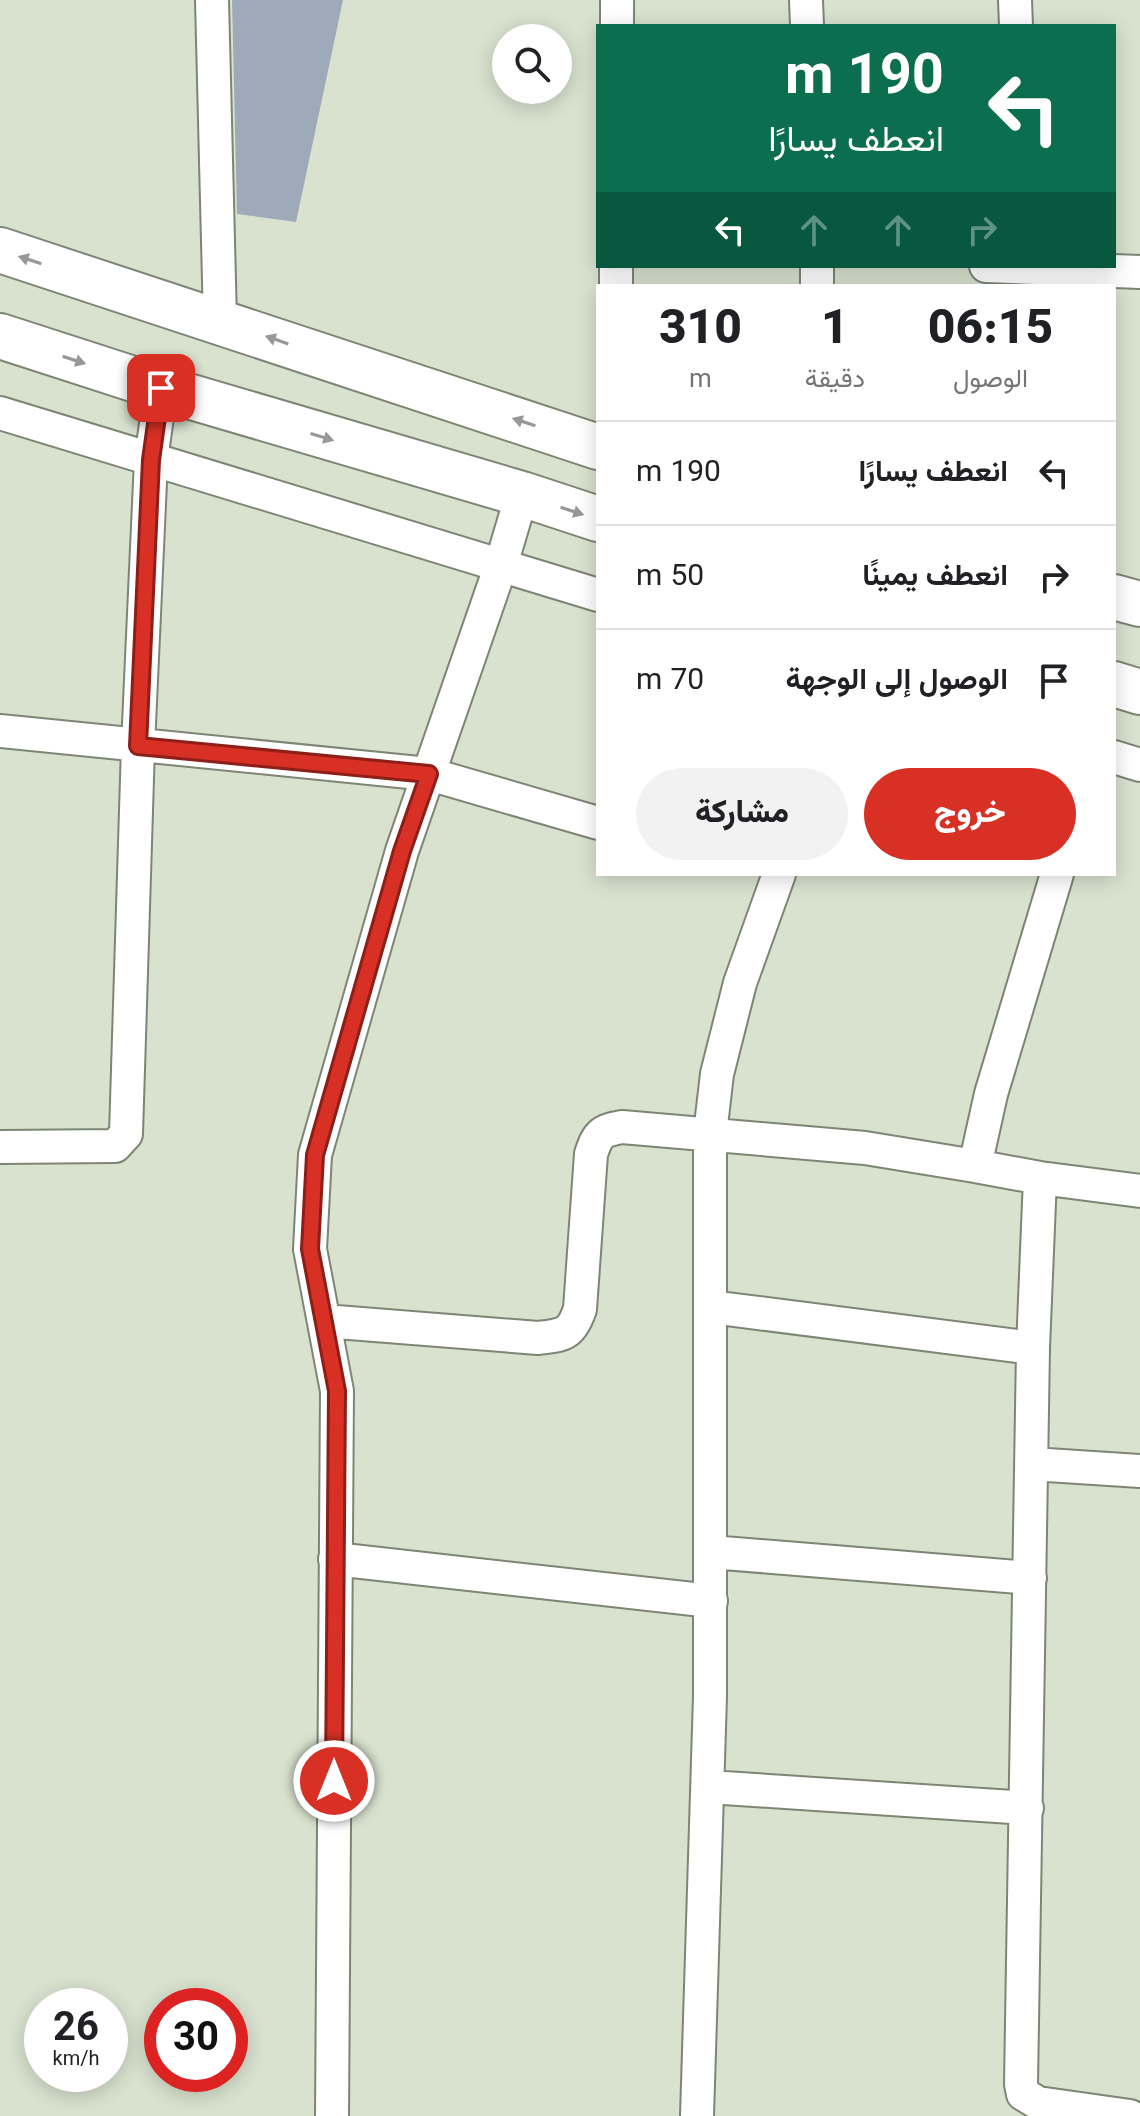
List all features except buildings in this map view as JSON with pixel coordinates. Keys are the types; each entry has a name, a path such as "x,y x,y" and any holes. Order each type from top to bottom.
{"highway":[{"path":"0,250 596,446"},
{"path":"0,336 161,388 596,518"},
{"path":"1116,598 1140,604"},
{"path":"1116,686 1140,692"}],"street":[{"path":"212,0 220,321"},
{"path":"617,0 617,24"},
{"path":"806,0 807,24"},
{"path":"1015,0 1016,24"},
{"path":"1048,268 1140,272"},
{"path":"0,1147 115,1146 126,1134 151,460 161,388"},
{"path":"0,413 596,594"},
{"path":"332,2116 337,1391 310,1249 315,1155 402,851 501,565 522,494"},
{"path":"0,731 429,774 596,822"},
{"path":"1116,758 1140,765"},
{"path":"697,2116 709,1787 710,1134 717,1074 740,983 776,876"},
{"path":"975,1166 991,1094 1056,876"},
{"path":"324,1321 538,1338 563,1335 574,1326 580,1309 591,1154 597,1136 622,1127 865,1148 1040,1178 1140,1191"},
{"path":"1040,1178 1033,1348 1020,2071 1023,2094 1038,2103 1130,2116"},
{"path":"711,1307 1033,1348"},
{"path":"1032,1464 1140,1471"},
{"path":"711,1552 1030,1578"},
{"path":"335,1559 711,1601"},
{"path":"709,1787 1027,1808"}],"route":[{"path":"161,388 151,460 138,746 429,774 402,851 315,1155 311,1197 310,1249 337,1391 334,1781"}]}
